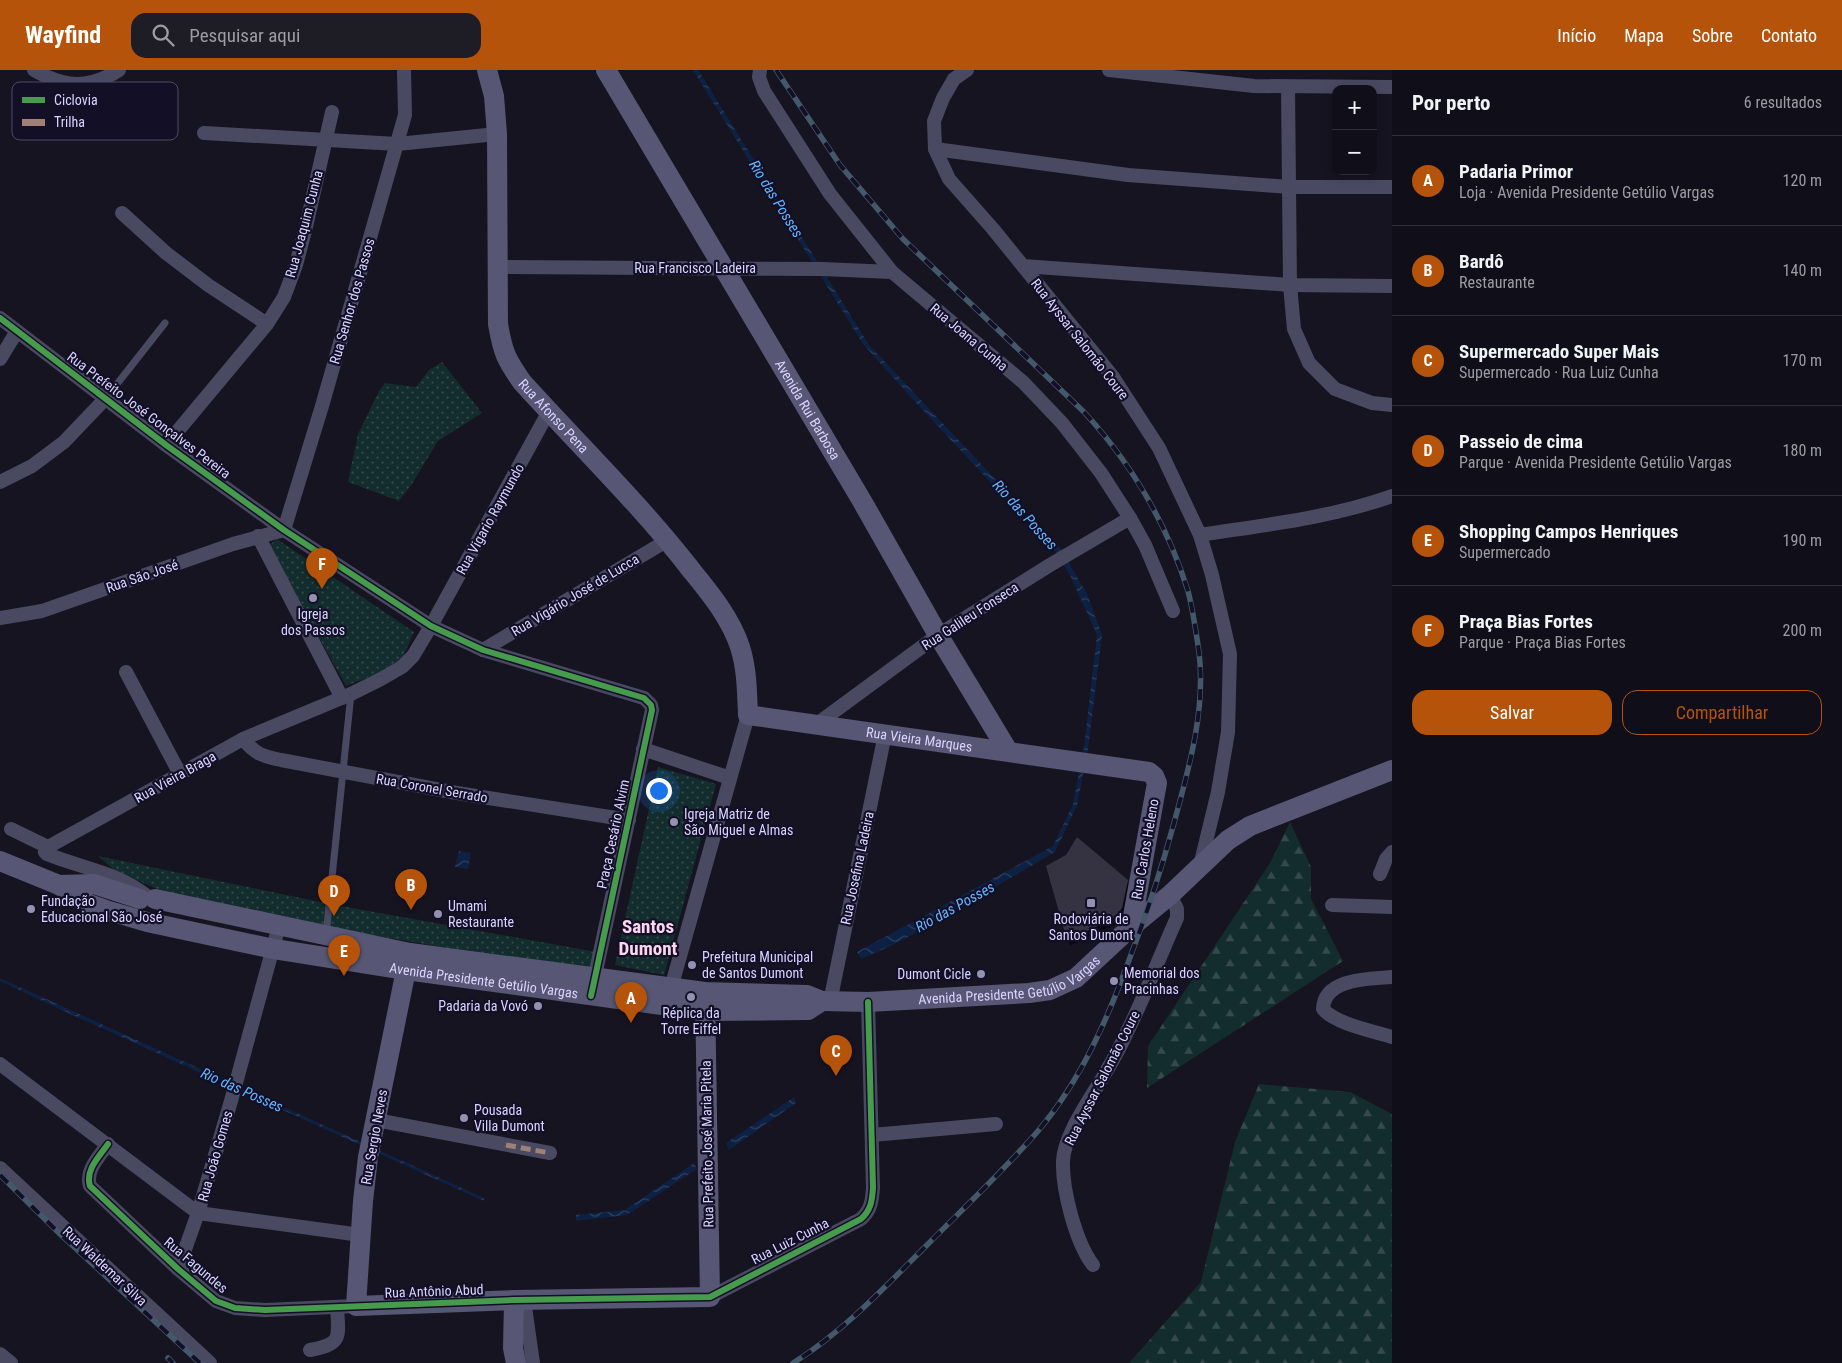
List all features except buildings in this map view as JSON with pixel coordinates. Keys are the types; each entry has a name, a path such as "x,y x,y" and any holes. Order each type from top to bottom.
{"main road":[{"name":"Rua Afonso Pena","path":"487,70 494,96 497,134 498,324 501,345 506,360 522,382 668,540 728,621 740,647 747,678 748,714"},
{"name":"Avenida Rui Barbosa","path":"606,70 1008,751"},
{"name":"Rua Vieira Marques","path":"748,714 1083,762"},
{"name":"Rua Carlos Heleno","path":"1083,762 1149,772 1154,776 1157,783 1131,927"},
{"name":"Avenida Presidente Getúlio Vargas","path":"0,861 59,884 88,904 143,920 274,949 406,970 593,987 705,1001 808,1010 826,1002 868,1002 1029,993 1050,990 1076,978 1131,927 1170,895 1228,840 1250,826 1392,770"},
{"name":"Avenida Presidente Getúlio Vargas","path":"59,884 94,884 147,898 279,926 410,953 481,962 593,987 671,988 705,1001"},
{"path":"143,920 154,920 159,913 159,905 147,898"},
{"path":"406,970 413,965 424,962 481,962"},
{"name":"Rua Sergio Neves","path":"346,1307 360,1235 373,1137 406,970"},
{"name":"Rua Prefeito José Maria Pitela","path":"705,1001 710,1297"},
{"name":"Rua Luiz Cunha","path":"519,1300 710,1297"},
{"path":"516,1363 513,1348 519,1300"},
{"name":"Rua Antônio Abud","path":"346,1307 519,1300"}],"street":[{"path":"34,70 54,81 60,82"},
{"path":"90,82 108,77 119,70"},
{"name":"Rua Senhor dos Passos","path":"284,530 325,397 405,115 404,70"},
{"name":"Rua Joana Cunha","path":"760,70 759,77 764,91 830,194 892,272 1023,382 1062,423 1101,473 1130,518 1158,574 1172,611"},
{"name":"Rua Ayssar Salomão Coure","path":"966,70 954,79 943,98 934,121 935,149 949,179 1113,377 1159,448 1200,535 1212,575 1230,654 1228,732 1218,792 1200,866"},
{"path":"1109,70 1254,86 1392,86"},
{"path":"1288,87 1290,285 1294,329 1309,363 1335,389 1372,403 1392,405"},
{"name":"Rua Joaquim Cunha","path":"166,445 267,324 284,296 296,265 316,187 332,112"},
{"path":"204,133 397,144 497,134"},
{"path":"935,149 1128,175 1289,188 1392,187"},
{"path":"122,213 166,253 267,324"},
{"path":"1023,266 1290,285 1392,286"},
{"name":"Rua Francisco Ladeira","path":"498,267 818,269 892,272"},
{"name":"Rua Prefeito José Gonçalves Pereira","path":"0,318 166,445 284,530 431,626 483,650 644,698"},
{"path":"0,359 18,331"},
{"path":"0,482 32,466 64,442 106,398"},
{"name":"Rua Vigario Raymundo","path":"347,696 402,667 413,656 549,411"},
{"path":"1200,535 1324,515 1364,506 1392,496"},
{"name":"Rua Galileu Fonseca","path":"817,724 938,635 1130,518"},
{"name":"Rua São José","path":"0,618 42,611 258,536 284,530"},
{"path":"258,536 347,696"},
{"name":"Rua Vigário José de Lucca","path":"483,650 668,540"},
{"path":"126,672 180,774"},
{"name":"Rua Vieira Braga","path":"48,847 242,739 347,696"},
{"name":"Praça Cesário Alvim","path":"593,987 652,710 651,705 644,698"},
{"path":"671,988 748,714"},
{"name":"Rua Josefina Ladeira","path":"826,1002 885,734"},
{"name":"Rua Coronel Serrado","path":"242,739 252,751 261,756 343,773 629,820"},
{"path":"643,749 730,778"},
{"path":"11,829 48,847 45,852 46,854 81,864 133,885 147,898"},
{"path":"1380,874 1386,859 1392,852"},
{"name":"Rua Ayssar Salomão Coure","path":"1093,1265 1079,1242 1066,1189 1063,1161 1066,1145 1076,1123 1130,1028 1176,918 1177,909 1170,895"},
{"path":"1332,905 1392,907"},
{"name":"Rua João Gomes","path":"178,1269 198,1213 240,1071 279,926"},
{"path":"1392,977 1348,982 1331,990 1323,1002 1323,1009 1327,1014 1392,1037"},
{"name":"Rua Luiz Cunha","path":"710,1297 862,1218 868,1212 872,1204 873,1188 868,1002"},
{"path":"0,1064 198,1213 360,1235"},
{"path":"872,1135 996,1124"},
{"path":"373,1137 506,1145 550,1153"},
{"name":"Rua Fagundes","path":"108,1144 89,1172 88,1180 90,1186 178,1269 216,1301 235,1308 265,1310 346,1307"},
{"name":"Rua Waldemar Silva","path":"0,1168 210,1363"},
{"path":"519,1300 533,1363"},
{"path":"310,1350 328,1347 335,1341 346,1307"},
{"path":"0,1354 11,1363"}],"lane":[{"path":"106,398 165,322"},
{"path":"326,935 343,773 347,696"}],"green space":[{"path":"442,362 482,413 438,441 412,484 399,501 348,482 358,434 379,391 385,383 416,387 429,370"},
{"path":"277,539 414,632 403,657 395,667 346,686 268,546"},
{"path":"658,767 716,784 664,975 615,965"},
{"path":"1290,822 1311,867 1311,899 1343,961 1147,1088 1148,1046 1270,863"},
{"path":"98,856 330,904 596,952 590,973 327,927 159,890 113,869"},
{"path":"1259,1084 1350,1092 1392,1114 1392,1363 1129,1363 1201,1282 1235,1142"}],"water":[{"name":"Rio das Posses","path":"693,70 698,70 869,345 1060,548 1087,594 1102,635 1088,749 1077,805 1055,852 930,925 895,944 861,959 857,952 1053,846 1073,804 1084,747 1097,635 1070,575 1055,551 863,344"},
{"path":"459,851 471,853 468,869 455,867"},
{"name":"Rio das Posses","path":"0,978 484,1198 484,1201 55,1007 0,981"},
{"path":"794,1097 796,1103 729,1150 726,1143"},
{"path":"694,1163 697,1169 627,1215 576,1221 576,1215 625,1210"}],"railway":[{"path":"776,70 840,165 903,239 1084,412 1132,473 1170,542 1188,591 1201,673 1195,738 1165,856 1114,1000 1093,1046 1068,1090 1038,1131 998,1174 864,1308 811,1351 793,1363"},
{"path":"0,1175 60,1234 200,1363"},
{"path":"168,1358 173,1363"}],"marked path":[{"path":"506,1145 550,1153"}],"cycle path":[{"path":"0,318 166,445 284,530 431,626 483,650 644,698 651,705 652,710 591,996"},
{"path":"108,1144 91,1169 89,1175 90,1186 178,1269 216,1301 235,1308 265,1310 514,1300 710,1297 861,1219 869,1209 873,1188 868,1002"}],"place":[{"name":"Praça Bias Fortes","path":"322,589"},
{"name":"Igreja dos Passos","path":"313,598"},
{"name":"Igreja Matriz de São Miguel e Almas","path":"674,822"},
{"name":"Rodoviária de Santos Dumont","path":"1091,903"},
{"name":"Fundação Educacional São José","path":"31,909"},
{"name":"Bardô","path":"411,910"},
{"name":"Umami Restaurante","path":"438,914"},
{"name":"Passeio de cima","path":"334,916"},
{"name":"Prefeitura Municipal de Santos Dumont","path":"692,965"},
{"name":"Dumont Cicle","path":"981,974"},
{"name":"Shopping Campos Henriques","path":"344,976"},
{"name":"Memorial dos Pracinhas","path":"1114,981"},
{"name":"Réplica da Torre Eiffel","path":"691,997"},
{"name":"Padaria da Vovó","path":"538,1006"},
{"name":"Padaria Primor","path":"631,1023"},
{"name":"Supermercado Super Mais","path":"836,1076"},
{"name":"Pousada Villa Dumont","path":"464,1118"}],"district":[{"name":"Santos Dumont","path":"648,937"}]}
